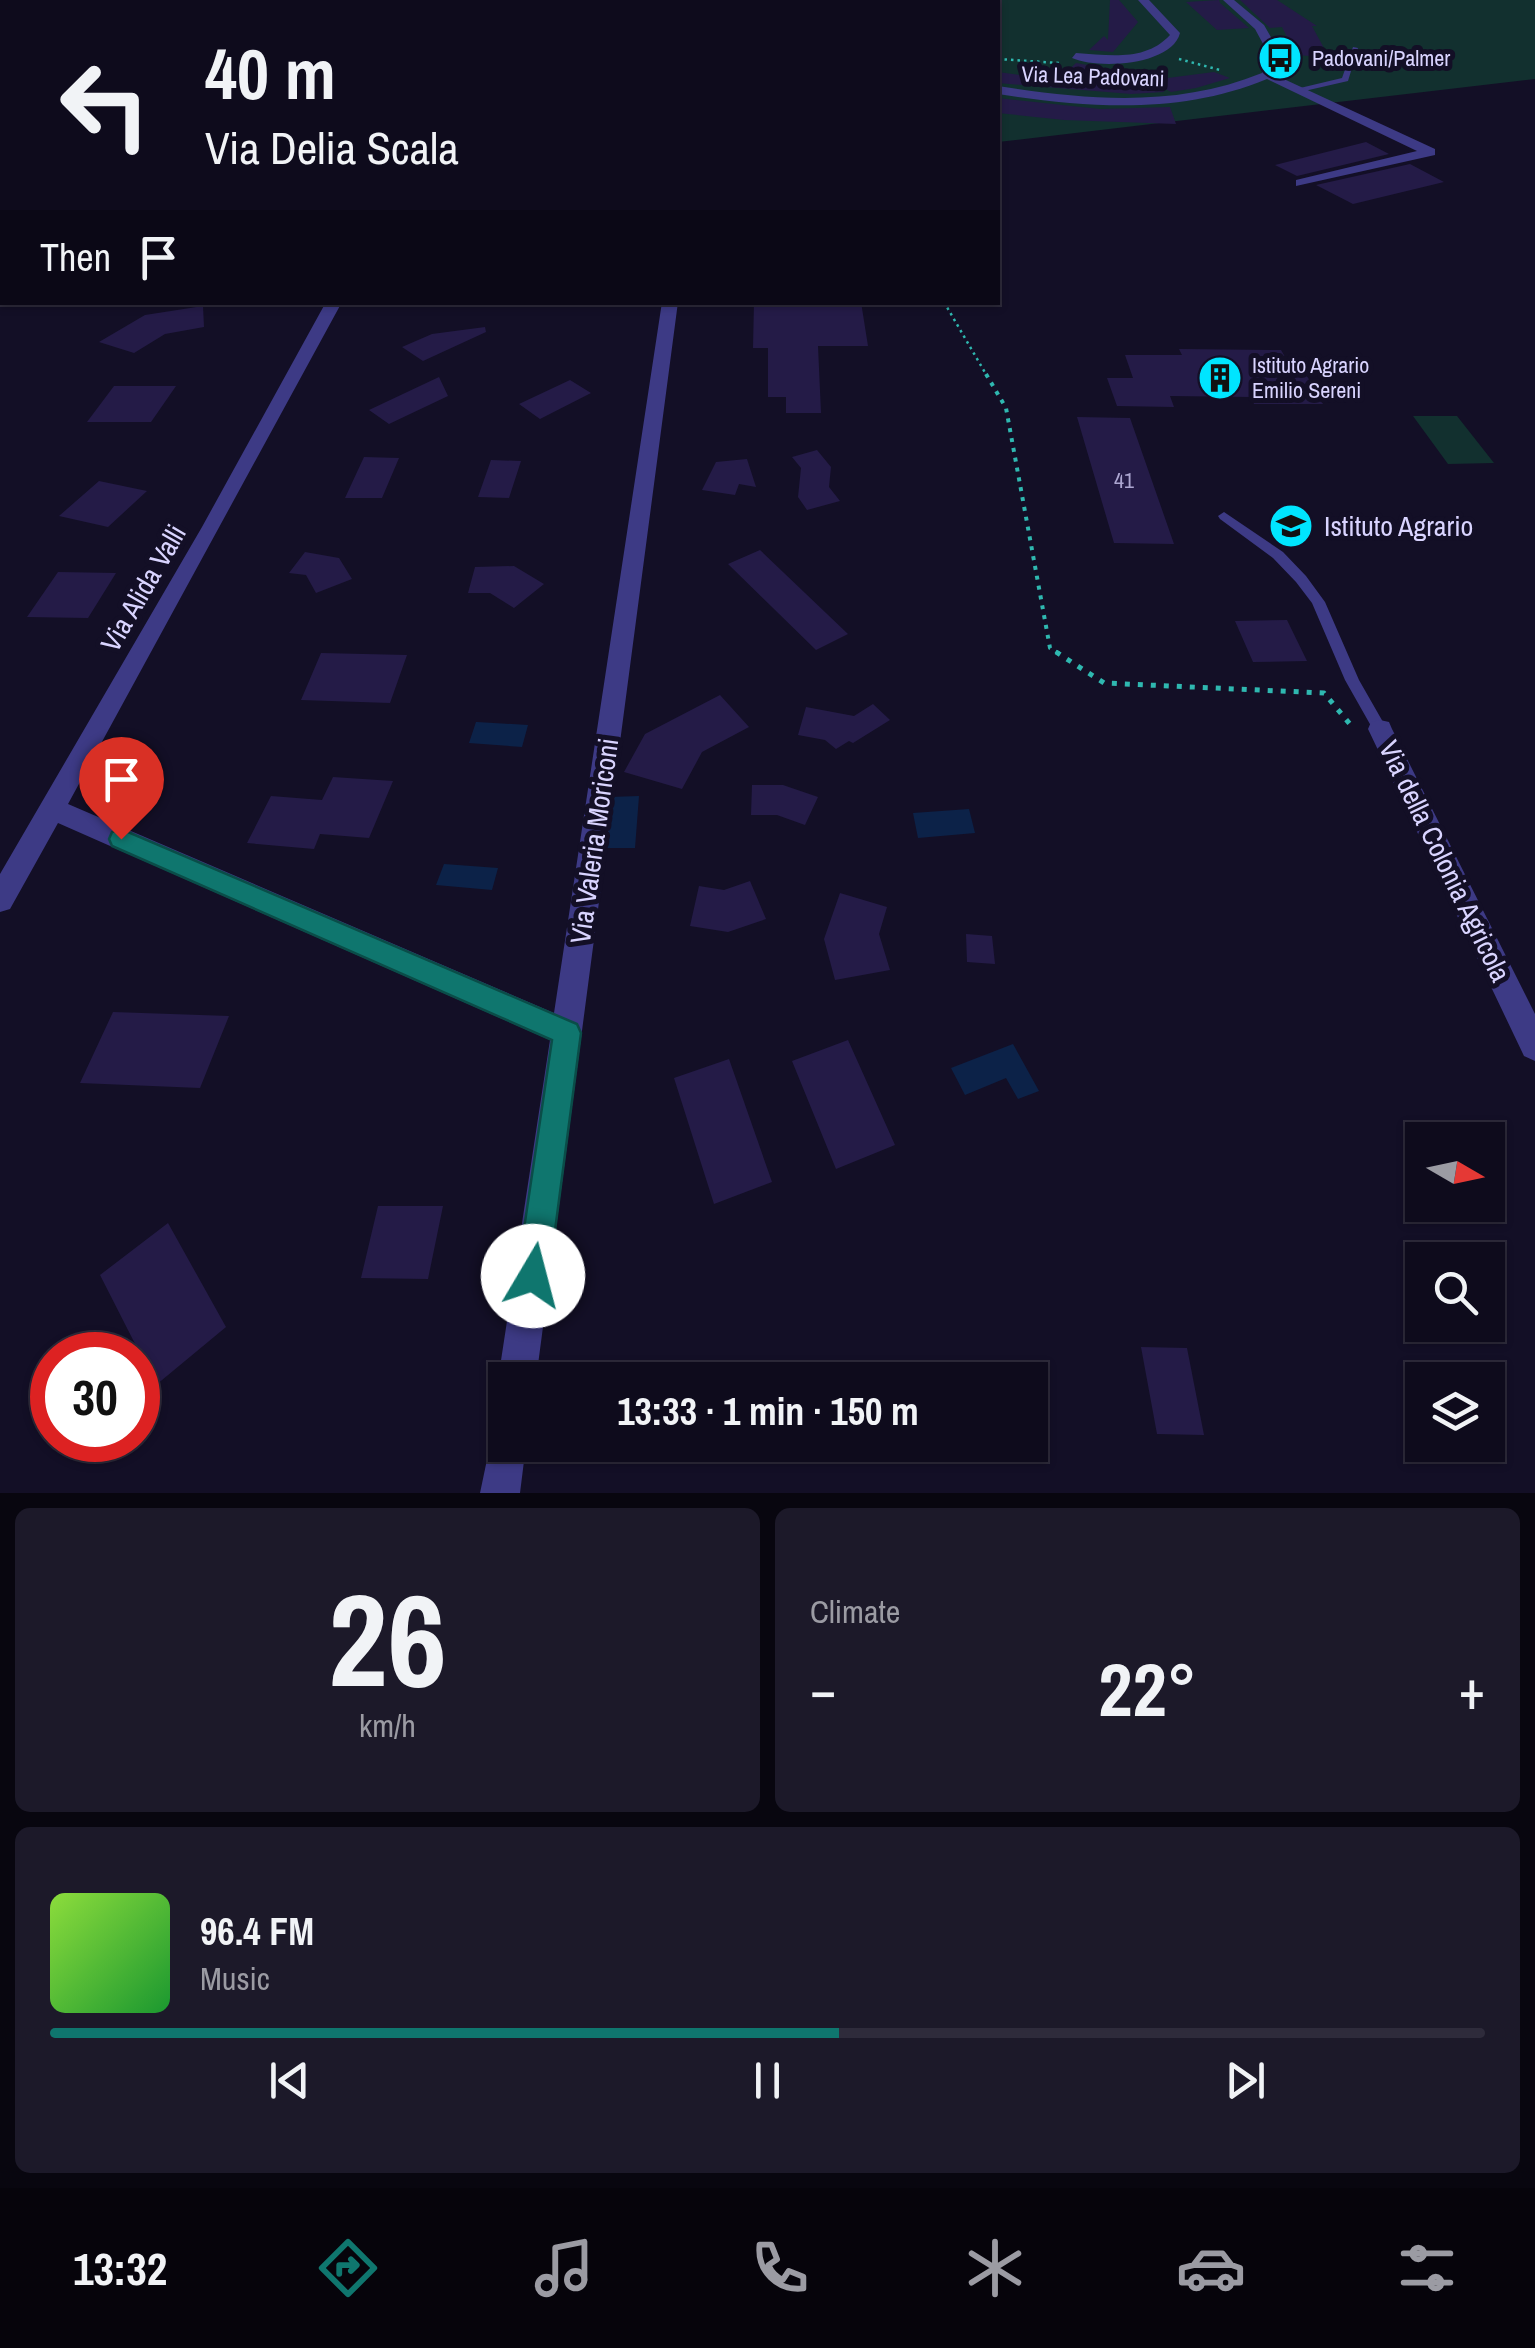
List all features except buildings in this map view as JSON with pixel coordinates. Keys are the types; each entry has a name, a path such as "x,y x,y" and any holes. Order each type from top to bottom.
{"street":[{"path":"1120,59 1156,52 1172,43 1176,35 1143,0"},
{"path":"1228,0 1260,27 1269,40 1274,53 1267,75 1430,152 1301,184"},
{"name":"Via Lea Padovani","path":"1000,90 1085,100 1156,100 1214,94 1267,75"},
{"name":"Via Alida Valli","path":"0,900 332,305"},
{"name":"Via Valeria Moriconi","path":"520,1362 670,305"},
{"name":"Via della Colonia Agricola","path":"1370,732 1535,1046"},
{"path":"52,809 567,1033"},
{"path":"500,1493 505,1462"}],"lane":[{"path":"1303,90 1345,78 1355,48"},
{"path":"1224,516 1278,555 1309,590 1352,680 1370,732"}],"path":[{"path":"946,305 1006,408 1050,648 1104,683 1324,693 1370,732"}],"green space":[{"path":"1000,0 1535,0 1535,79 1000,142"},
{"path":"1413,416 1457,416 1494,463 1448,464"}],"water":[{"path":"476,722 528,725 522,747 469,743"},
{"path":"639,796 635,848 605,848 610,797"},
{"path":"969,809 975,833 918,838 913,813"},
{"path":"444,864 498,868 492,890 436,885"},
{"path":"1013,1044 1039,1091 1018,1099 1006,1078 965,1095 951,1068"}],"place":[{"name":"Padovani/Palmer","path":"1280,58"},
{"name":"Istituto Agrario Emilio Sereni","path":"1220,378"},
{"name":"Istituto Agrario","path":"1291,526"}],"route":[{"path":"121,839 567,1033 533,1276"}]}
